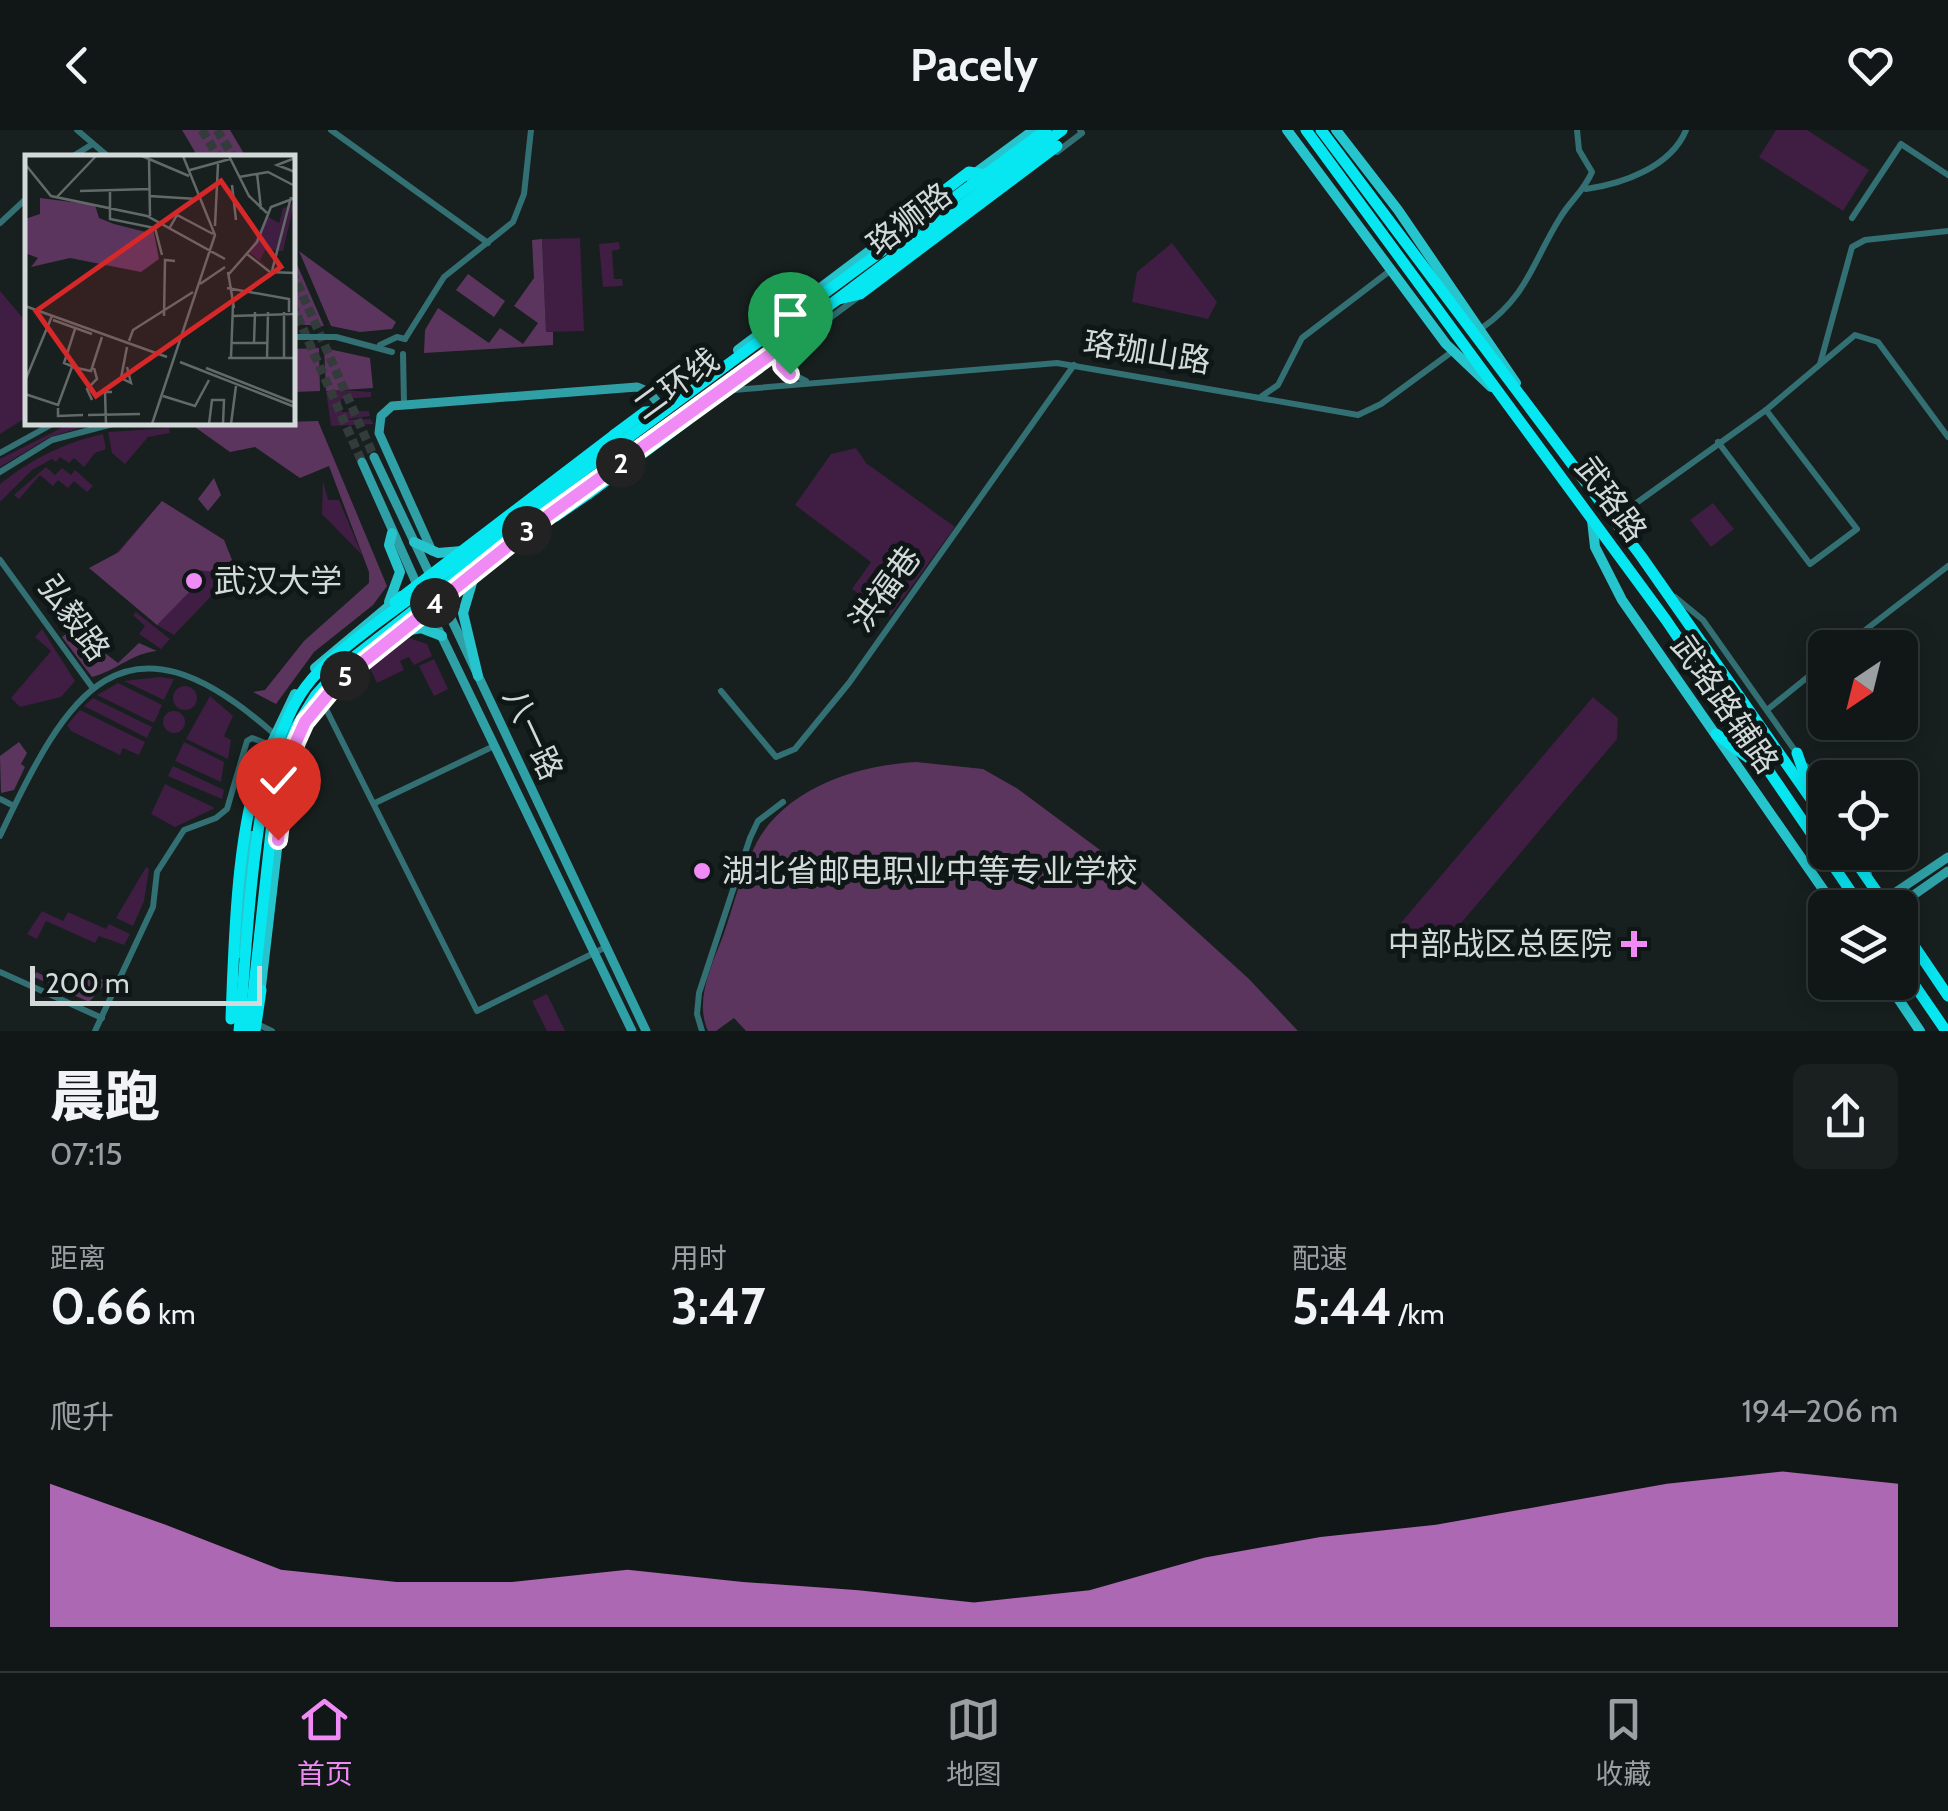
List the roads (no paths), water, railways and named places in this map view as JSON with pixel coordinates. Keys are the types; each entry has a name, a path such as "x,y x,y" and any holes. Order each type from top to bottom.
{"highway":[{"name":"二环线","path":"239,1031 265,786 286,721 313,678 378,622 1046,130"},
{"path":"839,300 860,294 1056,146 1067,130"},
{"name":"二环线","path":"254,1029 277,777 291,737 315,696 354,656 480,559 1067,130"},
{"name":"武珞路","path":"1306,130 1592,520 1850,890"},
{"name":"武珞路","path":"1320,130 1514,392 1529,405 1614,519 1808,796"},
{"path":"891,236 969,172 986,176"},
{"path":"542,519 556,516 588,494 747,375 761,357"},
{"path":"378,622 434,569 645,412 661,409"},
{"path":"231,1025 235,913 253,796 262,760 286,721"},
{"path":"1716,734 1771,774"},
{"path":"1797,753 1808,785"},
{"path":"1862,870 1876,890"},
{"path":"1918,952 1948,996"},
{"path":"254,1029 260,990"},
{"path":"1918,990 1946,1031"}],"main road":[{"name":"珞狮路","path":"271,739 321,662 387,606 661,409 1034,130"},
{"name":"珞狮路","path":"260,990 293,749 322,701 354,667 542,519 782,350 1067,130"},
{"path":"1287,130 1453,352 1504,399"},
{"path":"1336,130 1482,328 1529,405"},
{"path":"432,551 379,433 382,414 403,403 637,387 649,392 661,409"},
{"name":"八一路","path":"374,457 646,1031"},
{"name":"八一路","path":"362,462 416,585 632,1031"},
{"name":"武珞路辅路","path":"1592,520 1595,547 1609,579 1824,890"},
{"path":"387,606 400,572 389,544 392,534"},
{"path":"414,542 432,551 463,551"},
{"path":"477,569 463,613 478,676"},
{"path":"399,632 421,628 442,636"},
{"path":"231,1025 248,858 271,739"},
{"path":"1906,890 1948,857"},
{"path":"248,858 276,860"},
{"path":"1914,890 1948,871"},
{"path":"1899,1000 1920,1031"}],"street":[{"path":"77,130 90,145 107,154"},
{"path":"331,130 488,244"},
{"path":"404,339 444,277 488,244 517,214 532,130"},
{"path":"812,383 784,370 782,350 1082,134 1080,130"},
{"path":"1482,328 1524,289 1556,224 1584,190 1592,172 1579,150 1577,130"},
{"path":"1584,190 1618,183 1648,169 1682,140 1686,130"},
{"path":"1852,218 1901,144 1948,175"},
{"path":"75,155 90,145"},
{"path":"0,223 25,200"},
{"path":"1820,365 1852,248 1865,240 1948,231"},
{"path":"1261,396 1278,385 1302,338 1391,270"},
{"path":"1614,519 1766,410 1855,335 1873,338 1948,437"},
{"path":"295,337 326,336 396,351 408,346 404,339"},
{"path":"403,403 394,338 404,339"},
{"name":"珞珈山路","path":"720,391 1074,365 1358,415 1381,404 1453,352"},
{"name":"洪福巷","path":"721,691 776,757 792,752 849,682 1074,365"},
{"path":"1718,442 1810,564 1856,529 1766,410"},
{"path":"0,454 51,425"},
{"path":"0,472 60,436 107,425"},
{"name":"弘毅路","path":"0,560 92,687 132,669 170,668 234,701 271,739"},
{"path":"1865,630 1948,566"},
{"path":"1664,588 1703,620 1808,769"},
{"path":"1767,710 1808,677"},
{"path":"0,836 50,736 92,687"},
{"path":"322,701 478,1011 606,947"},
{"path":"95,1031 154,903 157,872 180,833 216,818 231,802 247,741 271,739"},
{"path":"374,803 494,746"},
{"path":"0,799 14,806"},
{"path":"702,1031 696,1005 699,992 750,838 758,821 783,802"},
{"path":"1868,870 1872,884"},
{"path":"0,972 102,1018"},
{"path":"254,1029 272,1031"}],"tunnel":[{"path":"202,130 217,155"},
{"path":"217,130 232,155"},
{"path":"295,278 374,457"},
{"path":"295,311 362,462"}],"place":[{"name":"武汉大学","path":"194,581"},
{"name":"湖北省邮电职业中等专业学校","path":"702,871"},
{"name":"中部战区总医院","path":"1634,944"}]}
